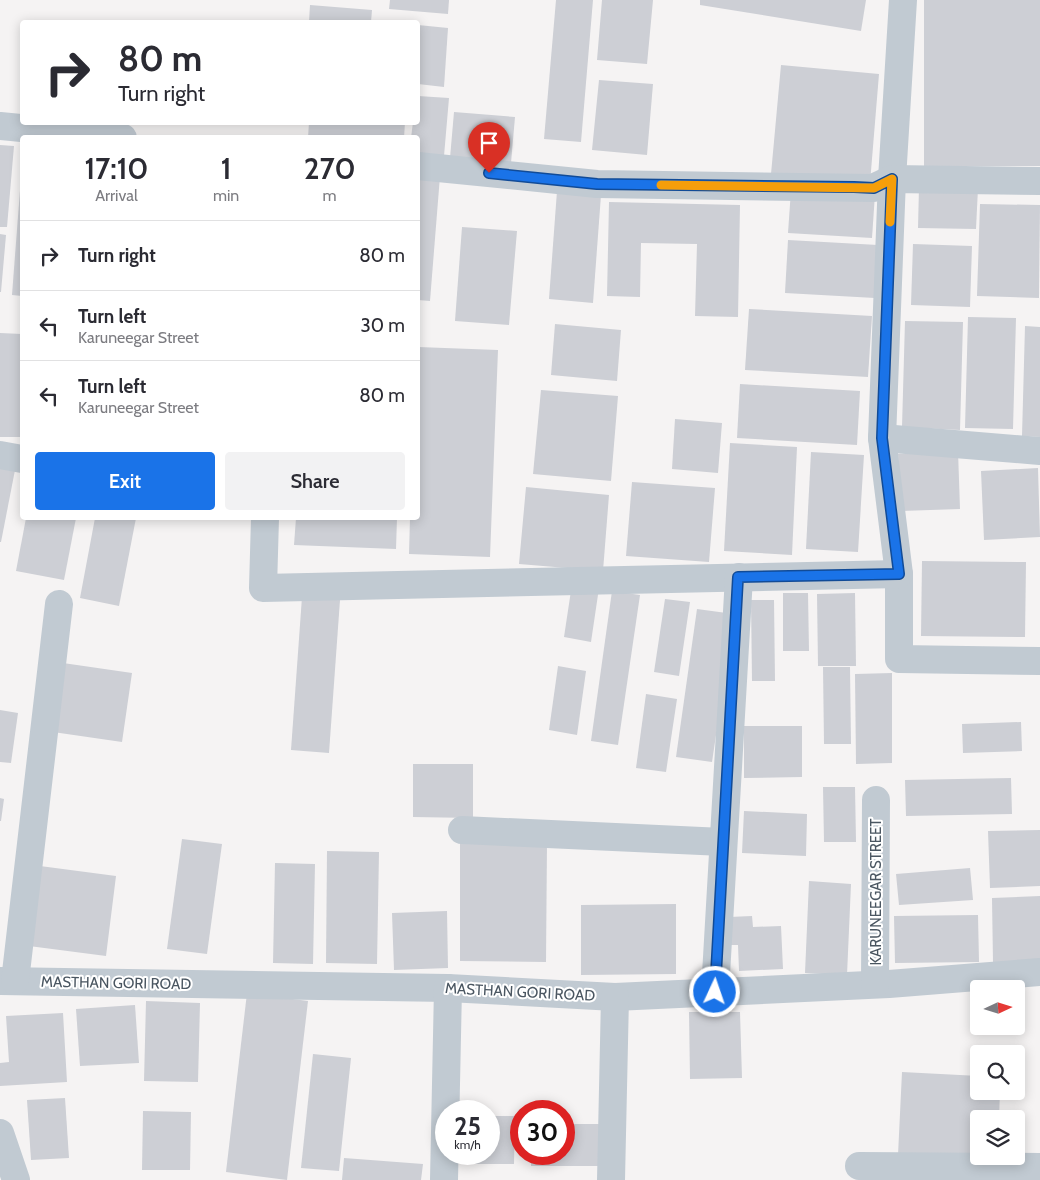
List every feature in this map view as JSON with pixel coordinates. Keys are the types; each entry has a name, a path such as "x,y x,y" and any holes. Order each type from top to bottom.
{"street":[{"path":"902,0 892,179 882,438 899,574 900,659 1040,661"},
{"path":"0,126 92,135"},
{"path":"420,166 597,184 874,188 892,179 1040,181"},
{"path":"882,438 1040,451"},
{"path":"0,455 20,459"},
{"path":"265,520 263,588 899,574"},
{"path":"715,992 738,577"},
{"path":"7,981 59,604"},
{"name":"KARUNEEGAR STREET","path":"875,984 876,800"},
{"path":"462,830 723,842"},
{"name":"MASTHAN GORI ROAD","path":"7,981 448,988 615,997 875,984 1040,972"},
{"path":"444,1180 448,988"},
{"path":"611,1180 615,997"},
{"path":"0,1133 16,1180"},
{"path":"859,1166 1040,1167"}],"building":[{"path":"390,0 449,0 448,14 389,9"},
{"path":"556,0 593,0 581,142 544,139"},
{"path":"602,0 653,0 647,64 597,60"},
{"path":"700,0 866,0 861,31 700,5"},
{"path":"924,0 1040,0 1040,166 924,166"},
{"path":"310,5 372,10 371,20 309,20"},
{"path":"420,25 448,28 444,87 420,84"},
{"path":"781,65 879,74 870,183 771,174"},
{"path":"599,80 653,84 647,155 592,150"},
{"path":"420,96 449,98 444,156 420,153 420,135 411,135 413,125 420,125"},
{"path":"454,112 515,117 511,163 450,158"},
{"path":"309,125 405,125 404,135 308,135"},
{"path":"0,145 14,146 7,227 0,227"},
{"path":"420,174 440,176 430,301 420,300"},
{"path":"919,187 978,188 976,229 918,228"},
{"path":"20,190 20,296 12,295"},
{"path":"791,190 875,194 872,238 788,233"},
{"path":"557,191 601,195 593,303 549,299"},
{"path":"609,202 740,205 738,317 695,316 697,244 641,243 640,297 607,296"},
{"path":"980,204 1040,205 1039,298 977,296"},
{"path":"462,227 517,231 509,325 455,321"},
{"path":"0,234 6,235 1,292 0,292"},
{"path":"788,240 878,245 875,298 785,293"},
{"path":"913,244 972,246 970,307 911,305"},
{"path":"749,309 872,316 868,377 745,370"},
{"path":"968,317 1016,318 1013,429 965,428"},
{"path":"905,321 963,322 960,430 902,427"},
{"path":"555,324 621,330 617,381 551,375"},
{"path":"1025,326 1040,327 1040,437 1022,436"},
{"path":"0,333 20,334 20,437 0,437"},
{"path":"420,347 498,350 490,557 409,554 410,520 420,520"},
{"path":"740,384 860,391 857,445 737,438"},
{"path":"541,390 618,396 611,481 533,474"},
{"path":"675,419 722,423 718,473 672,469"},
{"path":"730,443 797,447 792,555 724,551"},
{"path":"958,451 960,509 901,511 898,454"},
{"path":"811,452 864,455 858,552 806,549"},
{"path":"0,467 15,470 1,542 0,542"},
{"path":"1038,468 1040,537 984,540 981,471"},
{"path":"632,482 715,488 709,562 626,556"},
{"path":"526,487 609,495 603,571 519,564"},
{"path":"26,520 76,520 64,580 16,571"},
{"path":"95,520 136,520 119,606 80,598"},
{"path":"296,520 397,520 396,549 294,545"},
{"path":"922,561 1026,562 1025,637 921,636"},
{"path":"572,584 599,588 591,642 564,637"},
{"path":"612,591 640,595 618,745 591,741"},
{"path":"783,593 808,593 809,651 783,651"},
{"path":"855,593 856,666 818,666 817,594"},
{"path":"302,597 340,600 329,753 291,750"},
{"path":"665,599 690,602 679,676 654,672"},
{"path":"751,600 774,600 775,681 752,681"},
{"path":"697,609 734,614 712,762 676,757"},
{"path":"63,663 132,673 122,742 53,732"},
{"path":"558,666 586,671 577,735 549,730"},
{"path":"823,667 850,667 851,744 824,744"},
{"path":"892,673 892,763 856,764 855,674"},
{"path":"646,694 677,699 666,772 636,768"},
{"path":"0,710 18,713 11,763 0,762"},
{"path":"1021,722 1022,751 963,753 962,724"},
{"path":"744,726 802,726 802,777 744,778"},
{"path":"413,764 473,764 473,818 413,817"},
{"path":"1011,778 1012,814 906,816 905,780"},
{"path":"823,787 855,787 856,842 824,842"},
{"path":"0,798 4,799 1,821 0,821"},
{"path":"744,811 807,814 806,856 742,853"},
{"path":"1040,830 1040,886 990,888 988,831"},
{"path":"182,839 222,844 207,954 167,949"},
{"path":"460,841 547,842 546,962 460,961"},
{"path":"327,851 379,852 377,964 326,963"},
{"path":"275,863 315,864 313,964 273,963"},
{"path":"40,866 116,876 106,956 29,946"},
{"path":"970,868 973,900 899,905 896,874"},
{"path":"809,881 851,884 847,975 805,973"},
{"path":"1040,896 1040,962 993,963 992,898"},
{"path":"676,904 676,974 581,975 581,905"},
{"path":"447,911 448,968 394,970 392,913"},
{"path":"978,915 979,962 895,963 894,916"},
{"path":"752,916 753,927 781,926 783,969 739,971 738,945 730,945 729,917"},
{"path":"247,993 308,1001 287,1180 226,1172"},
{"path":"146,1001 200,1003 198,1082 144,1081"},
{"path":"135,1005 139,1063 80,1066 76,1009"},
{"path":"689,1012 740,1012 742,1078 690,1079"},
{"path":"63,1013 67,1082 0,1086 0,1063 9,1062 6,1016"},
{"path":"313,1054 351,1058 339,1171 301,1168"},
{"path":"902,1072 970,1076 970,1100 1000,1100 999,1110 970,1110 970,1156 898,1155"},
{"path":"65,1098 69,1158 31,1160 27,1100"},
{"path":"143,1111 191,1112 190,1170 142,1170"},
{"path":"500,1116 510,1116 510,1164 500,1164"},
{"path":"575,1124 604,1124 605,1166 531,1166 575,1165"},
{"path":"344,1158 423,1164 421,1180 342,1180"}],"slow traffic":[{"path":"661,185 874,188 892,179 890,222"}],"route":[{"path":"489,173 597,184 874,188 892,179 882,438 899,574 738,577 715,992"}]}
